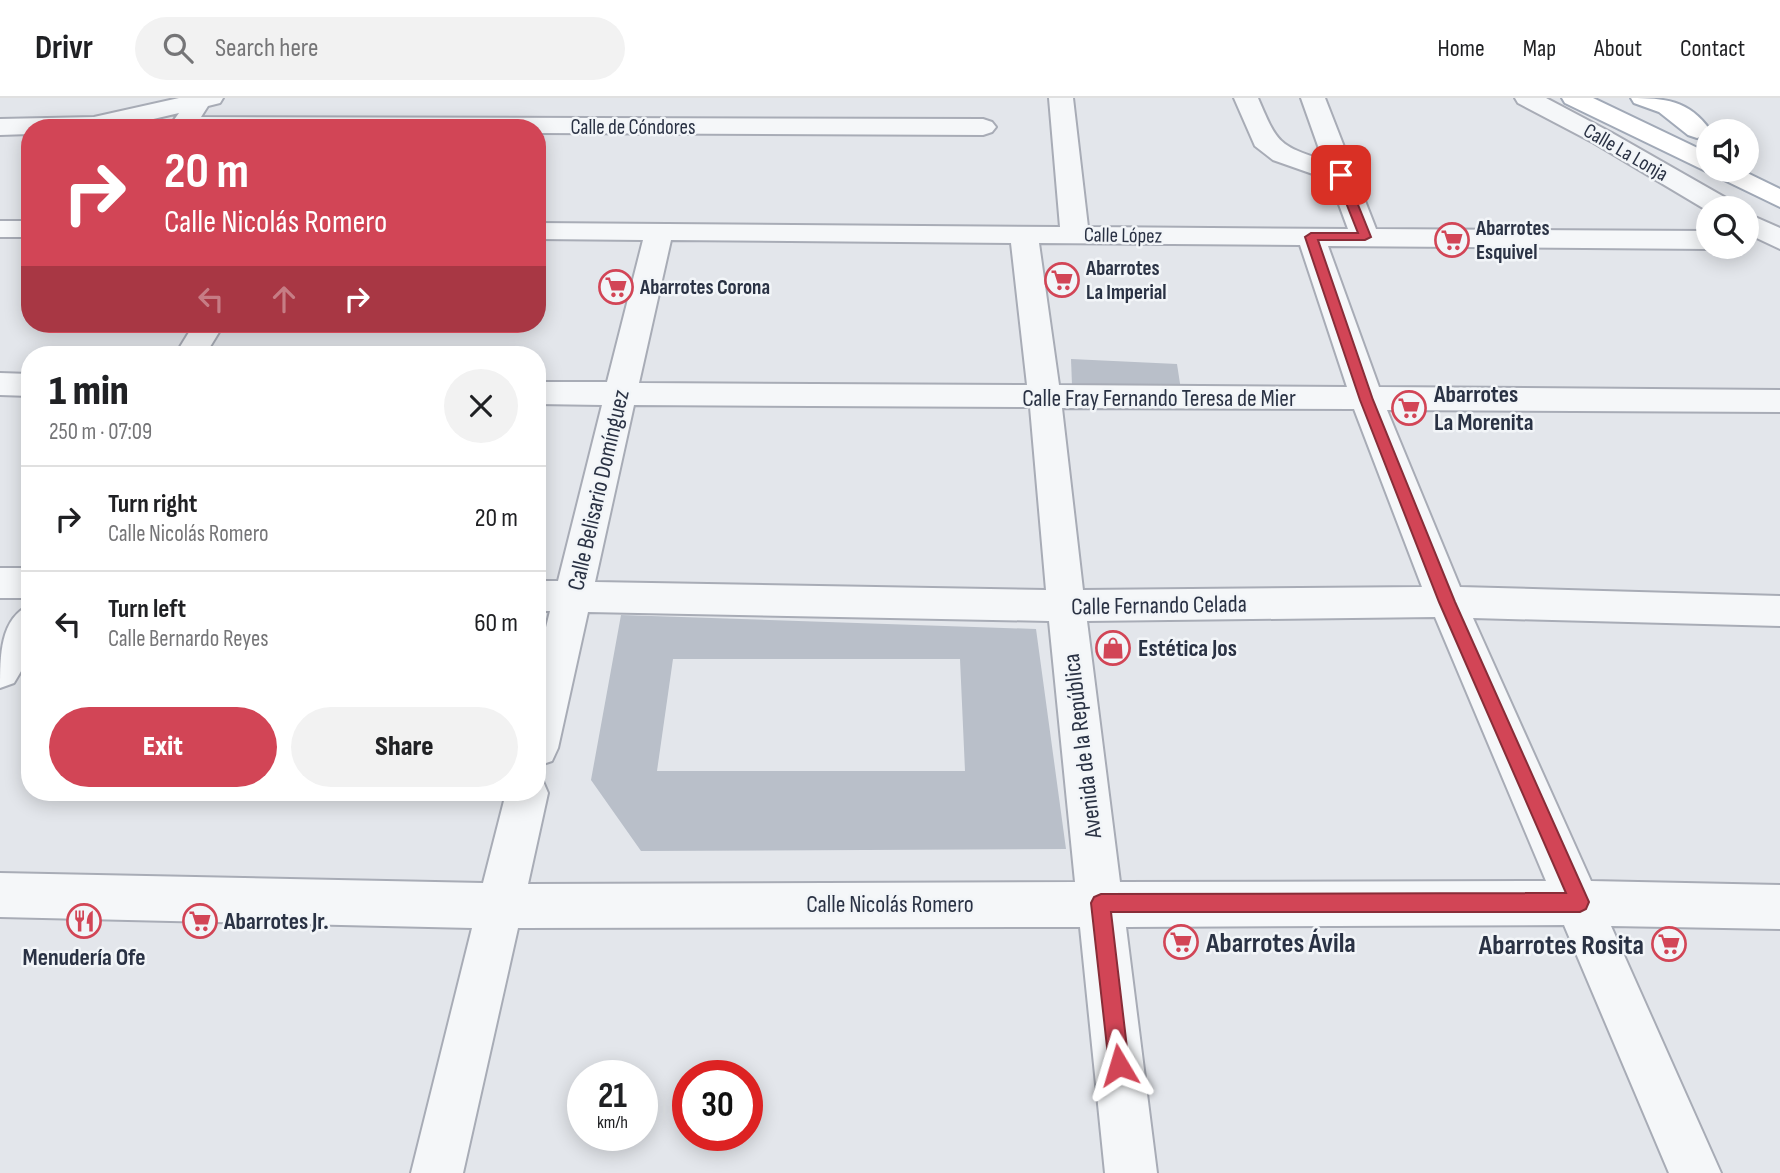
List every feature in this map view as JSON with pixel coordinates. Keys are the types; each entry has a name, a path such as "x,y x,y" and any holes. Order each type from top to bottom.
{"main road":[{"path":"1574,98 1696,157"},
{"path":"1614,98 1696,129"},
{"path":"1643,98 1668,107 1696,127"},
{"path":"1759,162 1780,172"},
{"path":"1745,182 1780,199"}],"street":[{"path":"874,128 875,98"},
{"path":"1061,98 1075,234"},
{"path":"1246,98 1264,141 1282,155 1341,175"},
{"path":"1313,98 1365,237"},
{"name":"Calle La Lonja","path":"1527,98 1603,138 1702,196"},
{"path":"120,119 206,99"},
{"name":"Calle de Cóndores","path":"188,119 206,99"},
{"path":"0,127 21,127"},
{"name":"Calle de Cóndores","path":"546,127 983,127"},
{"path":"1759,228 1780,240"},
{"path":"0,229 21,229"},
{"name":"Calle López","path":"546,231 1696,240"},
{"name":"Calle Belisario Domínguez","path":"546,672 555,597 621,395 659,232"},
{"name":"Avenida de la República","path":"1024,235 1045,397 1066,606 1131,1173"},
{"path":"1311,237 1367,400 1447,602 1580,902 1695,1173"},
{"path":"1759,240 1780,240"},
{"path":"0,384 21,385"},
{"name":"Calle Fray Fernando Teresa de Mier","path":"546,393 1780,401"},
{"path":"0,583 21,583"},
{"name":"Calle Fernando Celada","path":"555,597 1066,606 1447,602 1780,611"},
{"path":"0,671 21,636"},
{"path":"437,1173 525,801"},
{"name":"Calle Nicolás Romero","path":"0,895 500,906 1580,902 1780,907"}],"building":[{"path":"1071,359 1177,364 1181,390 1072,385"},
{"path":"621,615 1036,629 1066,849 641,851 591,780","holes":["673,659 960,659 965,771 657,771"]}],"place":[{"name":"Abarrotes Esquivel","path":"1452,240"},
{"name":"Abarrotes La Imperial","path":"1062,280"},
{"name":"Abarrotes Corona","path":"616,287"},
{"name":"Abarrotes La Morenita","path":"1409,408"},
{"name":"Estética Jos","path":"1113,648"},
{"name":"Menudería Ofe","path":"84,921"},
{"name":"Abarrotes Jr.","path":"200,921"},
{"name":"Abarrotes Ávila","path":"1181,942"},
{"name":"Abarrotes Rosita","path":"1669,944"}],"route":[{"path":"1119,1065 1101,903 1580,902 1447,602 1367,400 1311,237 1365,237 1341,175"}]}
